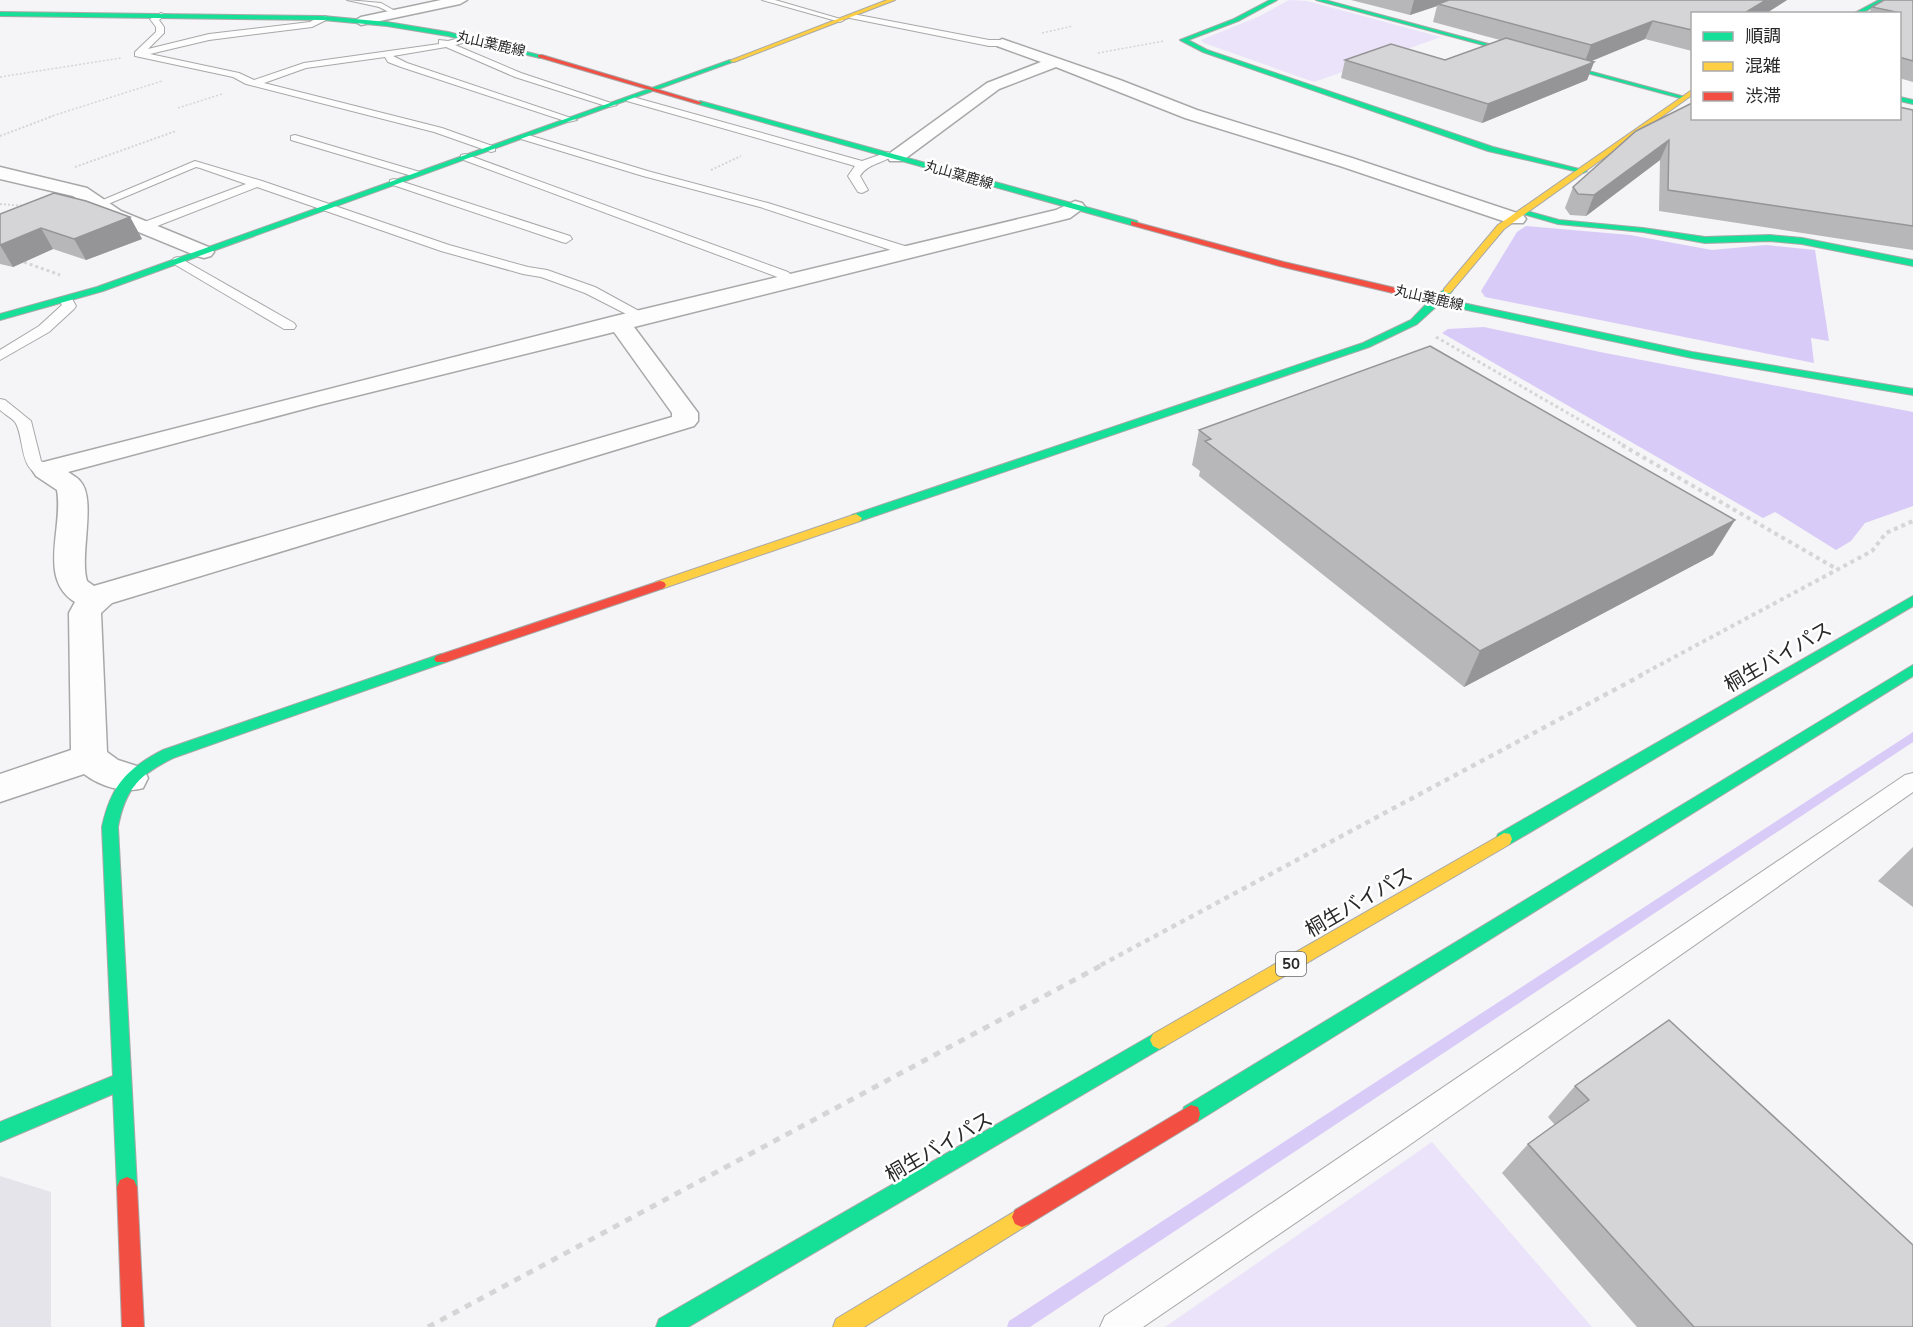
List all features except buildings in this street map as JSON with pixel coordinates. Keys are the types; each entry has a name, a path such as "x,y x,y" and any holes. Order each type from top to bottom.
{"main road":[{"path":"0,317 66,300 204,252 630,99 892,0"},
{"path":"1183,39 1236,20 1274,0"},
{"path":"1319,0 1687,94"},
{"path":"1859,12 1883,0"},
{"name":"丸山葉鹿線","path":"0,14 323,18 361,21 447,40 467,39 556,60 654,90 1208,245 1500,315 1692,355 1913,392"},
{"path":"1408,23 1428,16"},
{"path":"1183,39 1205,51 1491,149 1582,171"},
{"path":"132,1327 111,810 130,778 144,765 157,757 200,741 1329,359 1398,330 1425,314 1439,300 1491,236 1687,94"},
{"path":"1521,215 1558,222 1643,230 1705,240 1770,238 1802,241 1913,263"},
{"name":"桐生バイパス","path":"667,1327 1913,600"},
{"path":"844,1327 1913,670"},
{"path":"0,1132 122,1081"}],"street":[{"path":"361,21 393,12 453,1"},
{"path":"1002,43 1191,114 1521,215"},
{"path":"892,156 993,86 1056,62"},
{"path":"0,173 44,181 80,192 114,215 204,252"},
{"path":"46,470 298,403 1063,214 1075,207"},
{"path":"89,758 85,613 87,606 94,600 127,586 685,421 685,413 631,320"},
{"path":"46,470 70,486 74,508 69,576 77,589 94,600"},
{"path":"89,758 106,771 130,778"},
{"path":"0,788 89,758"}],"lane":[{"path":"351,0 381,5 393,12"},
{"path":"766,0 846,18 989,44 1002,43"},
{"path":"138,54 160,33 160,27 154,19 160,15"},
{"path":"138,54 209,38 312,24 323,18"},
{"path":"255,83 304,66 388,54 447,40 524,78 612,105"},
{"path":"138,54 236,75 255,83 438,130 491,149"},
{"path":"388,54 391,60 404,65 572,120"},
{"path":"630,99 862,165 892,156"},
{"path":"768,139 788,128"},
{"path":"525,137 647,174 764,205 907,251"},
{"path":"295,138 416,174"},
{"path":"465,157 675,233 784,275 791,280"},
{"path":"97,205 195,164 258,183 445,248 552,276 590,290 631,320"},
{"path":"862,165 854,176 862,190"},
{"path":"394,182 566,239"},
{"path":"142,227 258,183"},
{"path":"177,261 290,326"},
{"path":"0,356 51,324 69,306 66,300"},
{"path":"0,403 23,421 34,463 46,470"},
{"path":"1116,1327 1913,781"}],"path":[{"path":"1056,62 1167,40 1183,39"},
{"path":"0,77 138,54"},
{"path":"0,136 33,122 200,69"},
{"path":"178,108 255,83"},
{"path":"44,181 176,130"},
{"path":"1428,332 1838,569"},
{"path":"428,1327 1838,569 1872,550 1886,533 1913,521"}],"shaded area":[{"path":"1289,0 1307,1 1441,37 1314,82 1201,40 1260,16"},
{"path":"1526,226 1630,235 1712,250 1766,245 1815,250 1829,341 1811,338 1814,363 1485,297 1481,291 1517,232"},
{"path":"1484,327 1600,352 1913,412 1913,506 1865,523 1851,541 1836,550 1775,512 1763,518 1442,333 1448,329"},
{"path":"1432,1142 1592,1327 1165,1327"},
{"path":"0,1176 51,1192 51,1327 0,1327"}],"waterway":[{"path":"1015,1327 1913,736"}],"traffic: fast":[{"path":"1274,0 1236,20 1183,40 1205,51 1491,149 1583,171"},
{"path":"1319,0 1682,97"},
{"path":"1859,12 1883,0"},
{"path":"0,14 323,18 387,24 448,34 540,56"},
{"path":"0,317 100,289 732,61"},
{"path":"1901,99 1913,102"},
{"path":"700,103 1134,223"},
{"path":"1526,212 1558,222 1643,230 1705,240 1770,238 1802,241 1913,263"},
{"path":"856,518 1366,345 1414,322 1447,291"},
{"path":"1435,300 1692,355 1913,392"},
{"path":"1504,839 1913,600"},
{"path":"127,1187 110,827 121,791 135,774 168,754 441,659"},
{"path":"1191,1114 1913,670"},
{"path":"667,1327 1159,1040"},
{"path":"0,1132 122,1081"}],"traffic: slow":[{"path":"732,61 892,0"},
{"path":"1447,291 1501,227 1691,93"},
{"path":"660,585 856,518"},
{"path":"1159,1040 1504,839"},
{"path":"844,1327 1022,1217"}],"traffic: jam":[{"path":"540,56 700,103"},
{"path":"1134,223 1282,264 1435,300"},
{"path":"441,659 660,585"},
{"path":"1022,1217 1191,1114"},
{"path":"127,1187 133,1327"}]}
